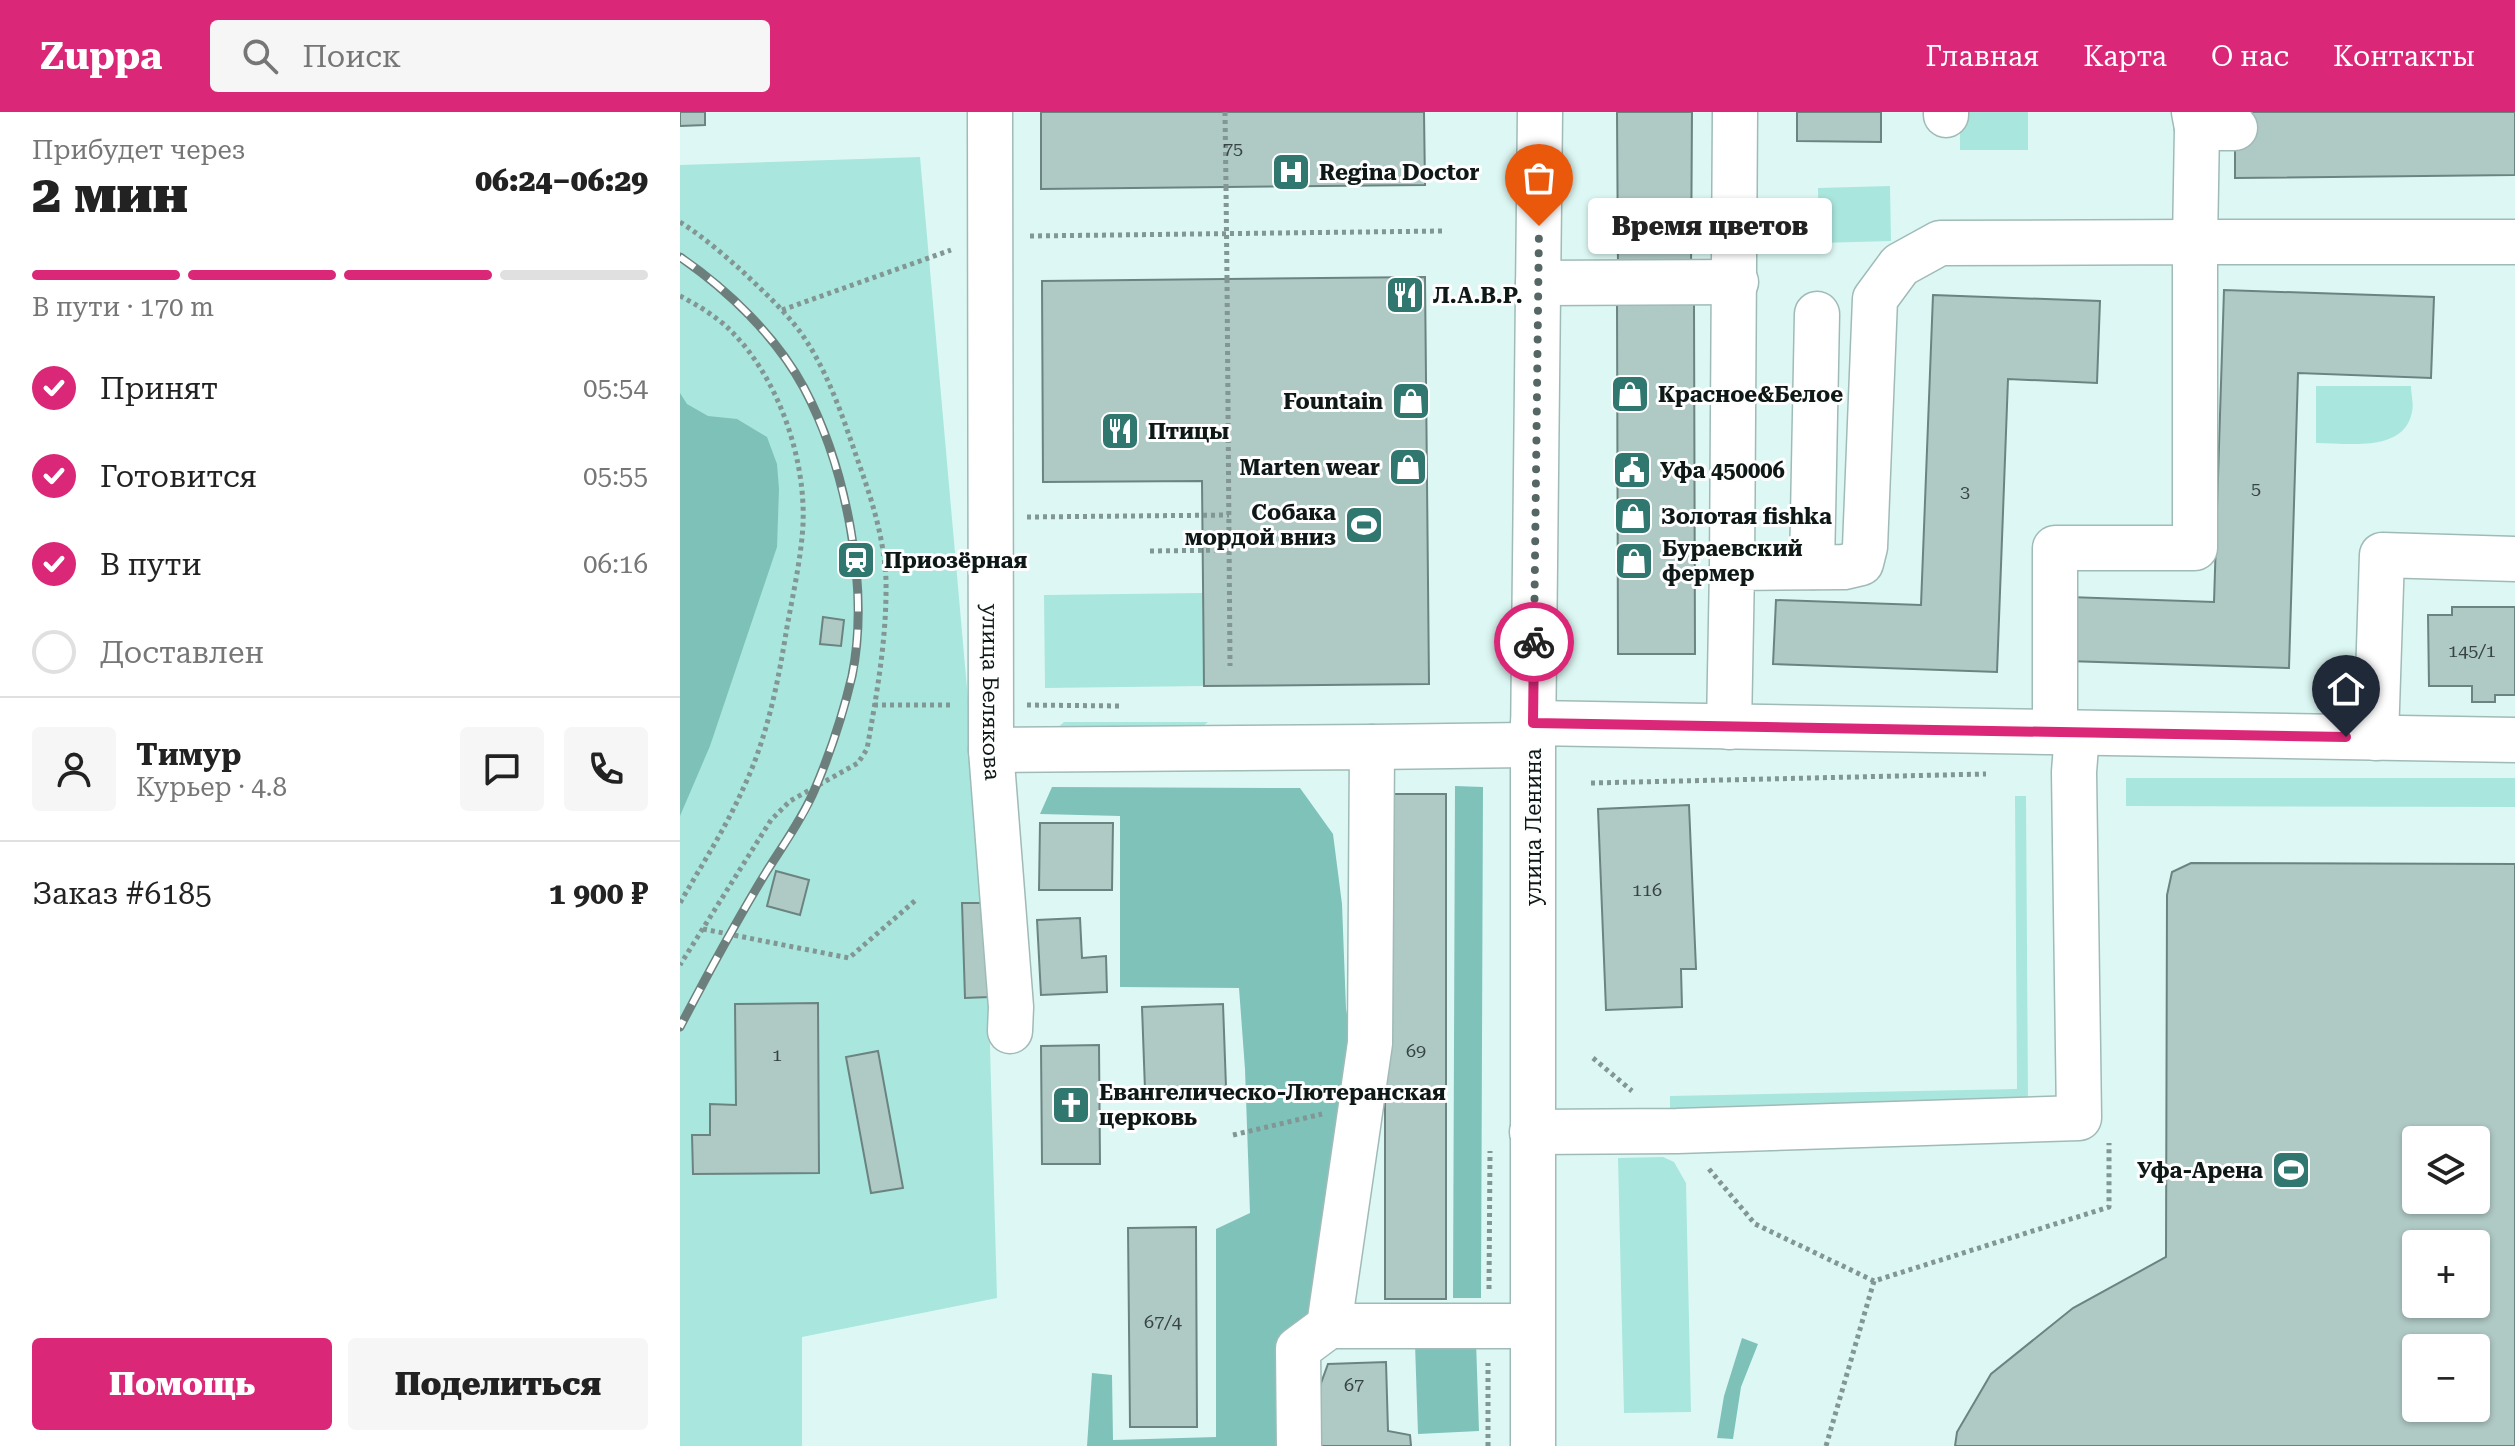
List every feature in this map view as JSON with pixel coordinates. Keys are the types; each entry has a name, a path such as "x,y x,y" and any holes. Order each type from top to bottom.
{"street":[{"name":"улица Белякова","path":"990,112 991,750 1011,1007 1010,1031"},
{"name":"улица Ленина","path":"1533,1446 1533,734 1540,112"},
{"path":"1729,727 1736,282 1735,112"},
{"path":"1532,1132 1677,1131 2079,1118 2074,772 2066,732 2055,548 2195,548 2195,242 2209,123"},
{"path":"1732,568 1844,567 1861,563 1865,547 1875,299 1900,265 1940,243 2515,242"},
{"path":"1538,283 1736,282"},
{"path":"1812,567 1817,314"},
{"path":"2376,738 2382,555 2515,559"},
{"path":"991,750 1372,747 1533,734 1729,727 2515,740"},
{"path":"1329,1326 1370,1043 1372,747"},
{"path":"1299,1446 1298,1349 1329,1326 1532,1326"}],"path":[{"path":"1225,112 1230,666"},
{"path":"782,310 990,217 1443,231"},
{"path":"680,222 725,256 782,310 802,334 834,396 876,512 886,580 884,645 867,749 858,763 790,801 771,820 680,965"},
{"path":"680,296 729,329 750,354 770,386 796,459 802,491 803,525 781,667 766,730 742,791 680,903"},
{"path":"1044,517 1229,515"},
{"path":"1150,551 1229,550"},
{"path":"874,705 991,705"},
{"path":"703,929 849,958 917,899"},
{"path":"1593,1058 1677,1131 1755,1224 1874,1281"},
{"path":"1233,1135 1361,1105"}],"shaded area":[{"path":"1960,112 2028,112 2028,150 1960,150"},
{"path":"920,157 986,903 997,1298 802,1337 802,1446 680,1446 680,165"},
{"path":"1890,186 1891,241 1819,243 1818,188"},
{"path":"2316,386 2411,386 2412,412 2407,425 2387,440 2358,444 2316,443"},
{"path":"680,393 687,404 708,416 737,419 767,437 777,464 779,489 777,547 710,746 680,816"},
{"path":"1203,593 1204,686 1045,688 1044,595"},
{"path":"1064,722 1208,722 1186,740 1045,740"},
{"path":"2126,778 2515,778 2515,807 2126,806"},
{"path":"1455,786 1483,787 1481,1298 1453,1298"},
{"path":"1052,787 1300,788 1333,834 1342,904 1346,1009 1355,1055 1288,1446 1087,1446 1092,1373 1112,1375 1113,1440 1216,1437 1216,1229 1250,1213 1245,1069 1239,988 1120,987 1120,816 1040,814"},
{"path":"2015,796 2026,796 2028,1102 1670,1109 1670,1096 2017,1089"},
{"path":"1663,1157 1674,1162 1686,1183 1691,1412 1624,1413 1618,1158"},
{"path":"1742,1338 1758,1344 1741,1387 1733,1439 1717,1438 1724,1396"},
{"path":"1476,1341 1479,1431 1418,1434 1415,1344"}],"building":[{"path":"680,112 705,112 705,125 680,126"},
{"path":"1041,112 1424,112 1425,185 1041,189"},
{"path":"1617,112 1692,112 1691,270 1618,270"},
{"path":"1797,112 1881,112 1881,142 1797,141"},
{"path":"2235,112 2515,112 2515,175 2235,178"},
{"path":"1425,277 1429,684 1204,686 1202,481 1043,482 1042,281"},
{"path":"2224,290 2434,297 2431,378 2298,373 2289,668 2067,661 2069,597 2214,602"},
{"path":"1933,295 2100,301 2097,383 2008,379 1997,672 1773,664 1776,600 1921,605"},
{"path":"1617,303 1694,303 1695,654 1618,654"},
{"path":"2452,607 2515,607 2515,695 2495,695 2495,702 2472,702 2472,686 2429,686 2428,615 2452,615"},
{"path":"823,617 844,620 841,646 820,644"},
{"path":"1385,794 1446,794 1446,1299 1385,1299"},
{"path":"1689,805 1696,969 1681,969 1682,1007 1606,1010 1598,809"},
{"path":"1040,823 1113,823 1112,890 1039,890"},
{"name":"Уфа-Арена","path":"2191,863 2515,864 2515,1446 1955,1446 1957,1432 1991,1374 2073,1308 2166,1257 2167,895 2172,872"},
{"path":"776,871 809,880 800,915 767,906"},
{"path":"962,903 986,903 989,997 965,998"},
{"path":"1080,918 1082,958 1106,956 1107,992 1041,995 1037,920"},
{"path":"818,1003 819,1173 693,1174 692,1135 710,1135 710,1104 736,1105 735,1004"},
{"path":"1223,1004 1226,1087 1145,1090 1142,1007"},
{"name":"Евангелическо-Лютеранская церковь","path":"1099,1045 1100,1164 1042,1164 1041,1046"},
{"path":"878,1051 903,1188 871,1193 846,1057"},
{"path":"1196,1227 1197,1427 1130,1427 1128,1228"},
{"path":"1386,1362 1388,1431 1410,1435 1411,1446 1313,1446 1313,1405 1328,1364"}],"railway":[{"path":"680,257 750,315 780,350 804,388 832,454 842,491 856,567 858,605 852,676 836,734 814,791 738,919 680,1027"}],"way so far":[{"path":"1534,642 1539,226"}],"place":[{"name":"Regina Doctor","path":"1291,172"},
{"name":"Время цветов","path":"1539,226"},
{"name":"Л.А.В.Р.","path":"1405,295"},
{"name":"Красное&Белое","path":"1630,394"},
{"name":"Fountain","path":"1411,401"},
{"name":"Птицы","path":"1120,431"},
{"name":"Marten wear","path":"1408,467"},
{"name":"Уфа 450006","path":"1632,470"},
{"name":"Золотая fishka","path":"1633,516"},
{"name":"Собака мордой вниз","path":"1364,525"},
{"name":"Приозёрная","path":"856,560"},
{"name":"Бураевский фермер","path":"1634,561"},
{"name":"Евангелическо-Лютеранская церковь","path":"1071,1105"},
{"name":"Уфа-Арена","path":"2291,1170"}],"route":[{"path":"1534,642 1533,723 2346,737"}]}
